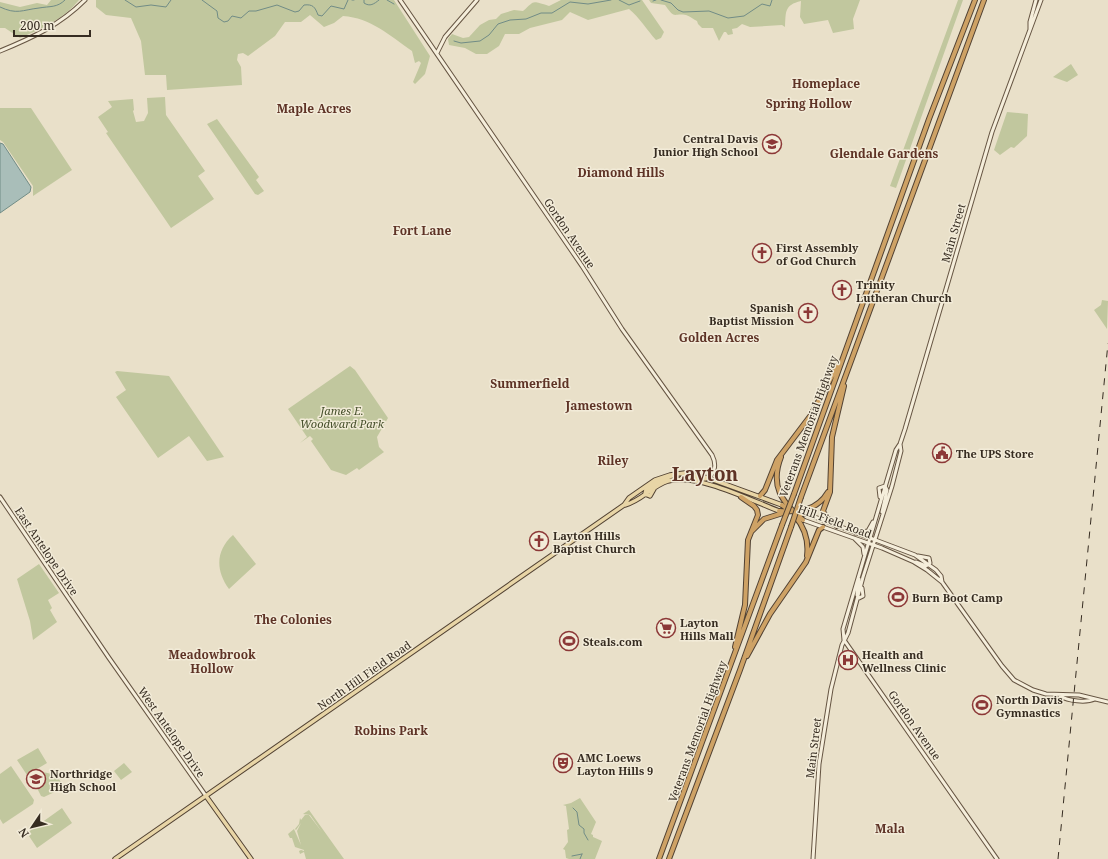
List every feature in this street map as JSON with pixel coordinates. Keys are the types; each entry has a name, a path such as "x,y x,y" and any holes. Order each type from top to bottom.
{"highway":[{"name":"Veterans Memorial Highway","path":"659,859 794,494 926,126 975,0"},
{"name":"Veterans Memorial Highway","path":"668,859 740,670 984,0"},
{"path":"760,496 765,490 776,460 817,406 847,346"},
{"path":"837,526 826,517 823,511 830,492 832,437 849,368"},
{"path":"782,453 777,471 776,482 780,493 793,512 806,536 808,549 806,562"},
{"path":"750,535 764,519 793,512 820,503 828,492 831,480"},
{"path":"729,670 745,605 747,545 758,515 757,510 741,497"},
{"path":"782,505 803,520"},
{"path":"779,511 806,514"},
{"path":"740,670 770,614 806,562 819,530 823,528"}],"main road":[{"path":"0,52 31,39 57,24 85,0"},
{"name":"Gordon Avenue","path":"400,0 594,284 625,333 712,456 715,467 709,478"},
{"path":"437,53 444,38 477,0"},
{"name":"Main Street","path":"1030,29 1030,22 1036,0"},
{"name":"Main Street","path":"844,640 843,629 876,515 896,450 900,444 992,132 1030,29 1034,24 1041,0"},
{"name":"Main Street","path":"813,859 822,739 832,685 844,640 848,633 859,598 901,451 900,444"},
{"path":"645,494 645,490 654,484 680,473"},
{"path":"624,505 629,498 655,480 680,473 693,474 709,478 782,505"},
{"path":"679,479 685,476 704,480 709,478"},
{"name":"Hill Field Road","path":"624,505 632,503 657,486 679,479 692,480 710,485 784,513"},
{"path":"710,485 716,483 741,489"},
{"path":"882,518 882,508 887,490 885,486"},
{"name":"East Antelope Drive","path":"0,497 79,614"},
{"name":"North Hill Field Road","path":"115,859 624,505"},
{"name":"Hill Field Road","path":"806,514 915,556 928,558 931,561 929,564 941,576 942,582"},
{"path":"854,533 868,530 876,515"},
{"name":"Hill Field Road","path":"803,520 823,528 851,536 910,560 942,582 1010,676 1033,690 1060,696 1063,694 1074,695 1108,702"},
{"path":"851,536 863,547 863,560"},
{"path":"910,560 925,565 929,564"},
{"path":"859,575 857,594 859,598"},
{"name":"West Antelope Drive","path":"79,614 251,859"},
{"name":"Gordon Avenue","path":"844,640 997,859"}],"green space":[{"path":"51,0 79,0 59,18 20,38 5,28 0,28 0,2 20,7 37,3 47,5"},
{"path":"96,0 394,0 430,56 425,74 415,84 413,82 421,63 419,61 415,63 412,51 387,33 362,20 343,16 334,23 324,27 310,15 301,22 285,22 275,36 248,56 243,53 238,54 237,60 241,67 242,85 167,90 166,75 145,75 141,41 131,18 106,15 96,7"},
{"path":"561,0 642,0 664,32 661,38 656,40 629,9 588,20 570,12 562,20 530,28 519,34 505,34 499,46 487,54 476,54 465,48 449,45 448,39 452,34 463,38 469,37 480,25 489,20 496,19 501,14 514,10 523,11 533,2 549,6"},
{"path":"649,0 860,0 853,19 854,29 833,33 828,20 804,24 800,17 801,1 791,5 787,10 785,27 782,25 750,27 742,24 737,28 732,29 733,34 728,35 724,32 719,41 713,28 702,28 697,21 689,16 674,15 665,5 651,3"},
{"path":"958,0 963,0 896,188 890,186"},
{"path":"1071,64 1078,75 1067,82 1053,77"},
{"path":"165,97 166,115 205,171 198,176 214,199 171,228 106,133 108,132 98,117 112,107 108,101 133,99 133,111 136,122 144,121 148,113 147,98"},
{"path":"0,108 31,108 72,170 33,196 33,186 3,142 0,140"},
{"path":"1007,112 1028,114 1027,136 1014,148 1011,147 1000,155 994,150"},
{"path":"217,119 259,177 256,180 264,191 258,195 255,194 207,124"},
{"path":"1102,300 1108,301 1107,329 1094,310 1101,305"},
{"name":"James E. Woodward Park","path":"350,366 355,370 388,418 377,437 379,447 384,452 359,470 357,468 346,475 331,470 311,441 313,439 310,436 300,443 307,437 288,409"},
{"path":"115,372 169,376 224,457 207,461 189,436 158,458 116,397 126,390"},
{"path":"233,535 256,564 229,589 221,575 219,560 223,547"},
{"path":"39,564 59,593 48,600 52,608 50,610 57,622 33,640 30,621 17,579"},
{"path":"38,748 47,763 27,775 17,760"},
{"path":"124,763 132,772 121,780 114,771"},
{"path":"11,766 34,800 33,804 3,824 0,819 0,774"},
{"path":"39,772 48,773 54,776 60,780 65,787 44,797 41,796 31,776"},
{"path":"580,798 596,822 591,834 593,837 602,841 595,859 569,859 566,858 565,850 563,849 568,842 567,830 569,829 566,806 563,805"},
{"path":"62,808 72,823 37,848 27,833"},
{"path":"309,810 344,859 306,859 304,852 300,854 299,851 304,850 295,847 292,838 290,838 288,834 294,829 301,845 297,831 301,823 296,830 295,829 299,824 300,818 301,820 305,815 309,815 322,832 310,815 303,814"}],"water":[{"path":"0,143 3,144 31,187 30,192 0,213"}],"waterway":[{"path":"0,7 11,11 20,11 56,6 65,0"},
{"path":"125,0 136,7 151,5 166,7 171,0"},
{"path":"202,0 217,11 218,18 224,22 228,21 232,16 241,18 249,11 256,11 277,5 295,12 299,11 304,5 310,5 315,8 318,15 322,16 331,6 344,9 348,0"},
{"path":"364,0 364,3 370,5 379,0"},
{"path":"387,0 394,4"},
{"path":"454,41 461,43 480,41 489,35 498,24 510,20 526,19 541,13 552,13 570,2 588,4 611,0"},
{"path":"619,0 629,5 640,1"},
{"path":"661,0 671,3 678,10 683,12 709,11 728,18 744,16 762,4 770,6 772,0"},
{"path":"573,808 577,812 579,825 584,829 584,833 588,840"},
{"path":"572,856 582,854"},
{"path":"580,859 582,854"}],"railway":[{"path":"1058,859 1108,343"}],"place":[{"name":"Central Davis Junior High School","path":"772,144"},
{"name":"First Assembly of God Church","path":"762,253"},
{"name":"Trinity Lutheran Church","path":"842,290"},
{"name":"Spanish Baptist Mission","path":"808,313"},
{"name":"The UPS Store","path":"942,453"},
{"name":"Layton Hills Baptist Church","path":"539,541"},
{"name":"Burn Boot Camp","path":"898,597"},
{"name":"Layton Hills Mall","path":"666,628"},
{"name":"Steals.com","path":"569,641"},
{"name":"Health and Wellness Clinic","path":"848,660"},
{"name":"North Davis Gymnastics","path":"982,705"},
{"name":"AMC Loews Layton Hills 9","path":"563,763"},
{"name":"Northridge High School","path":"36,779"}],"district":[{"name":"Homeplace","path":"826,83"},
{"name":"Spring Hollow","path":"809,103"},
{"name":"Maple Acres","path":"314,108"},
{"name":"Glendale Gardens","path":"884,153"},
{"name":"Diamond Hills","path":"621,172"},
{"name":"Fort Lane","path":"422,230"},
{"name":"Golden Acres","path":"719,337"},
{"name":"Summerfield","path":"530,383"},
{"name":"Jamestown","path":"599,405"},
{"name":"Riley","path":"613,460"},
{"name":"Layton","path":"705,474"},
{"name":"The Colonies","path":"293,619"},
{"name":"Meadowbrook Hollow","path":"212,661"},
{"name":"Robins Park","path":"391,730"},
{"name":"Mala","path":"890,828"}]}
